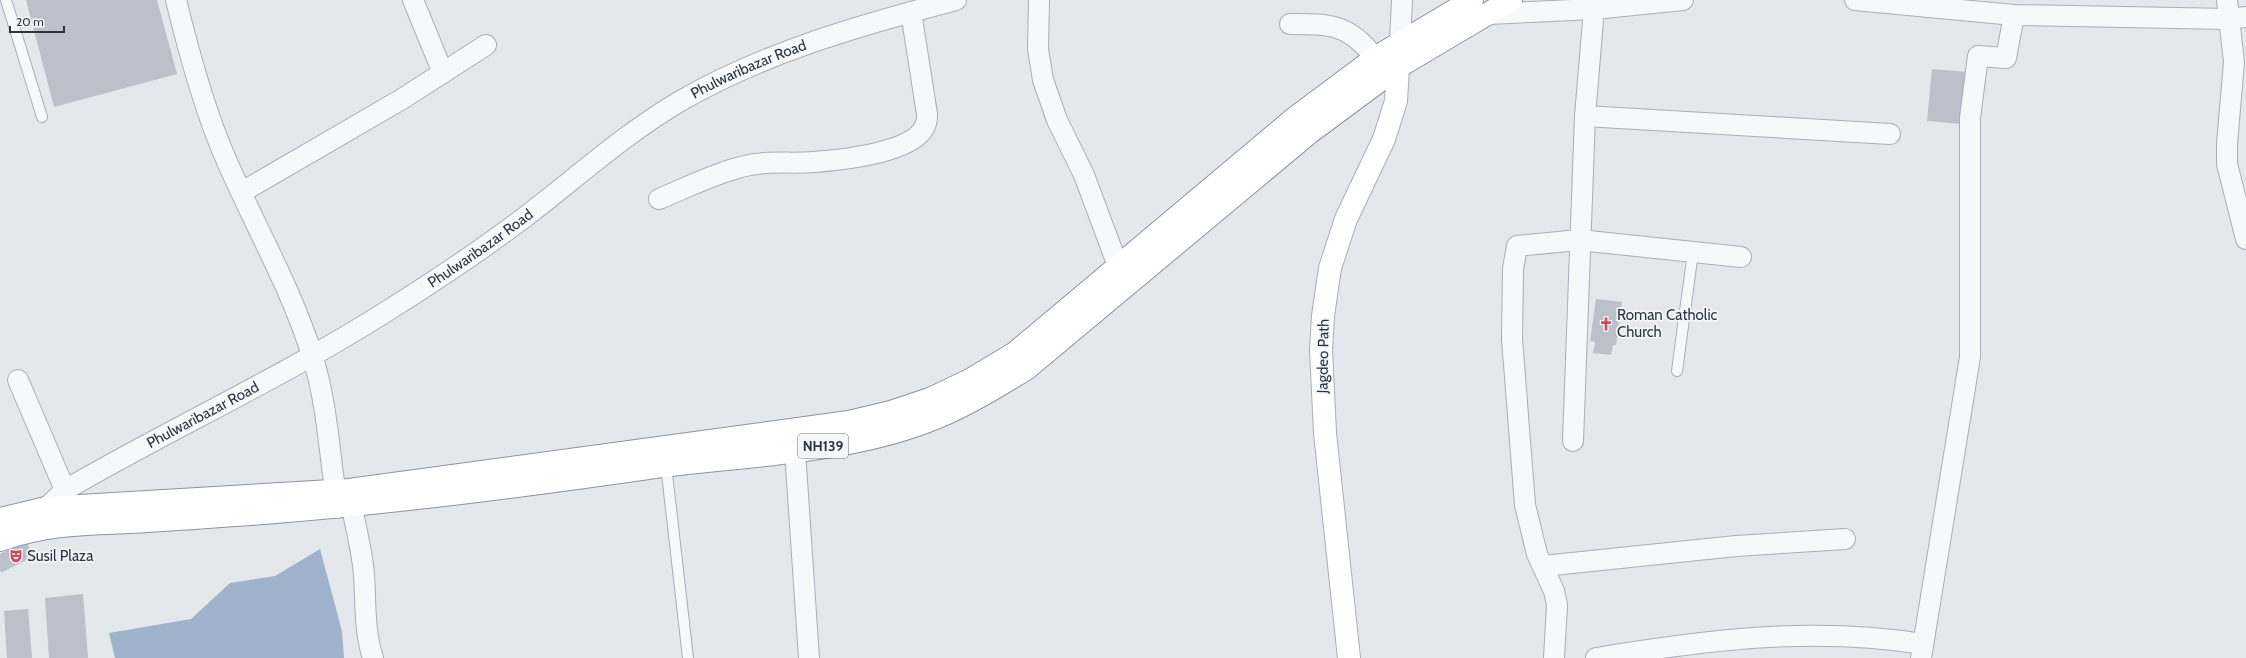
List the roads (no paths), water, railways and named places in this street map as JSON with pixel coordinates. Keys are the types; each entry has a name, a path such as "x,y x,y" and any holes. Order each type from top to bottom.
{"main road":[{"name":"NH139","path":"544,473 666,466 795,451 896,432 938,418 979,397 1032,365 1296,117 1375,58 1400,42 1480,7 1510,0"},
{"name":"NH139","path":"10,536 48,526 80,523 175,520 544,473 849,422 890,412 930,399 970,380 1015,353 1058,319 1118,266 1172,232 1480,7"},
{"name":"Jagdeo Path","path":"1349,658 1324,420 1321,350 1323,316 1330,268 1344,225 1384,139 1396,101 1398,67"},
{"name":"NH139","path":"0,519 46,508 343,499"}],"street":[{"path":"176,0 186,42 206,110 297,312 312,355 343,499 364,574 368,645 373,658"},
{"path":"413,0 443,73"},
{"name":"Phulwaribazar Road","path":"10,536 46,508 65,490 312,355 435,280 524,218 633,131 678,102 721,80 806,44 956,0"},
{"path":"1039,0 1037,32 1042,80 1057,120 1084,175 1118,266"},
{"path":"1400,42 1402,0"},
{"path":"1480,7 1594,9 1683,0"},
{"path":"1855,0 1938,4 2014,15 2234,12 2234,62 2227,144 2227,164 2246,239"},
{"path":"1573,441 1579,240 1585,116 1594,9"},
{"path":"660,199 741,167 773,162 812,162 840,159 872,154 911,141 921,133 926,125 927,114 911,12"},
{"path":"1596,658 1673,646 1773,635 1856,636 1922,651 1970,357 1970,118 1978,56 2006,58 2014,15"},
{"path":"1290,24 1323,25 1346,30 1362,41 1375,58"},
{"path":"242,192 443,73 486,45"},
{"path":"1585,116 1890,134"},
{"path":"1554,658 1556,605 1554,591 1531,536 1525,505 1512,339 1513,269 1516,246 1579,240 1741,257"},
{"path":"18,380 65,490"},
{"path":"795,451 809,658"},
{"path":"1543,566 1736,546 1845,539"}],"lane":[{"path":"6,0 42,117"},
{"path":"1677,371 1693,252"},
{"path":"666,466 688,658"}],"water":[{"path":"320,549 342,631 344,658 115,658 109,633 191,619 230,583 275,576"}],"place":[{"name":"Roman Catholic Church","path":"1606,324"},
{"name":"Susil Plaza","path":"16,556"}]}
